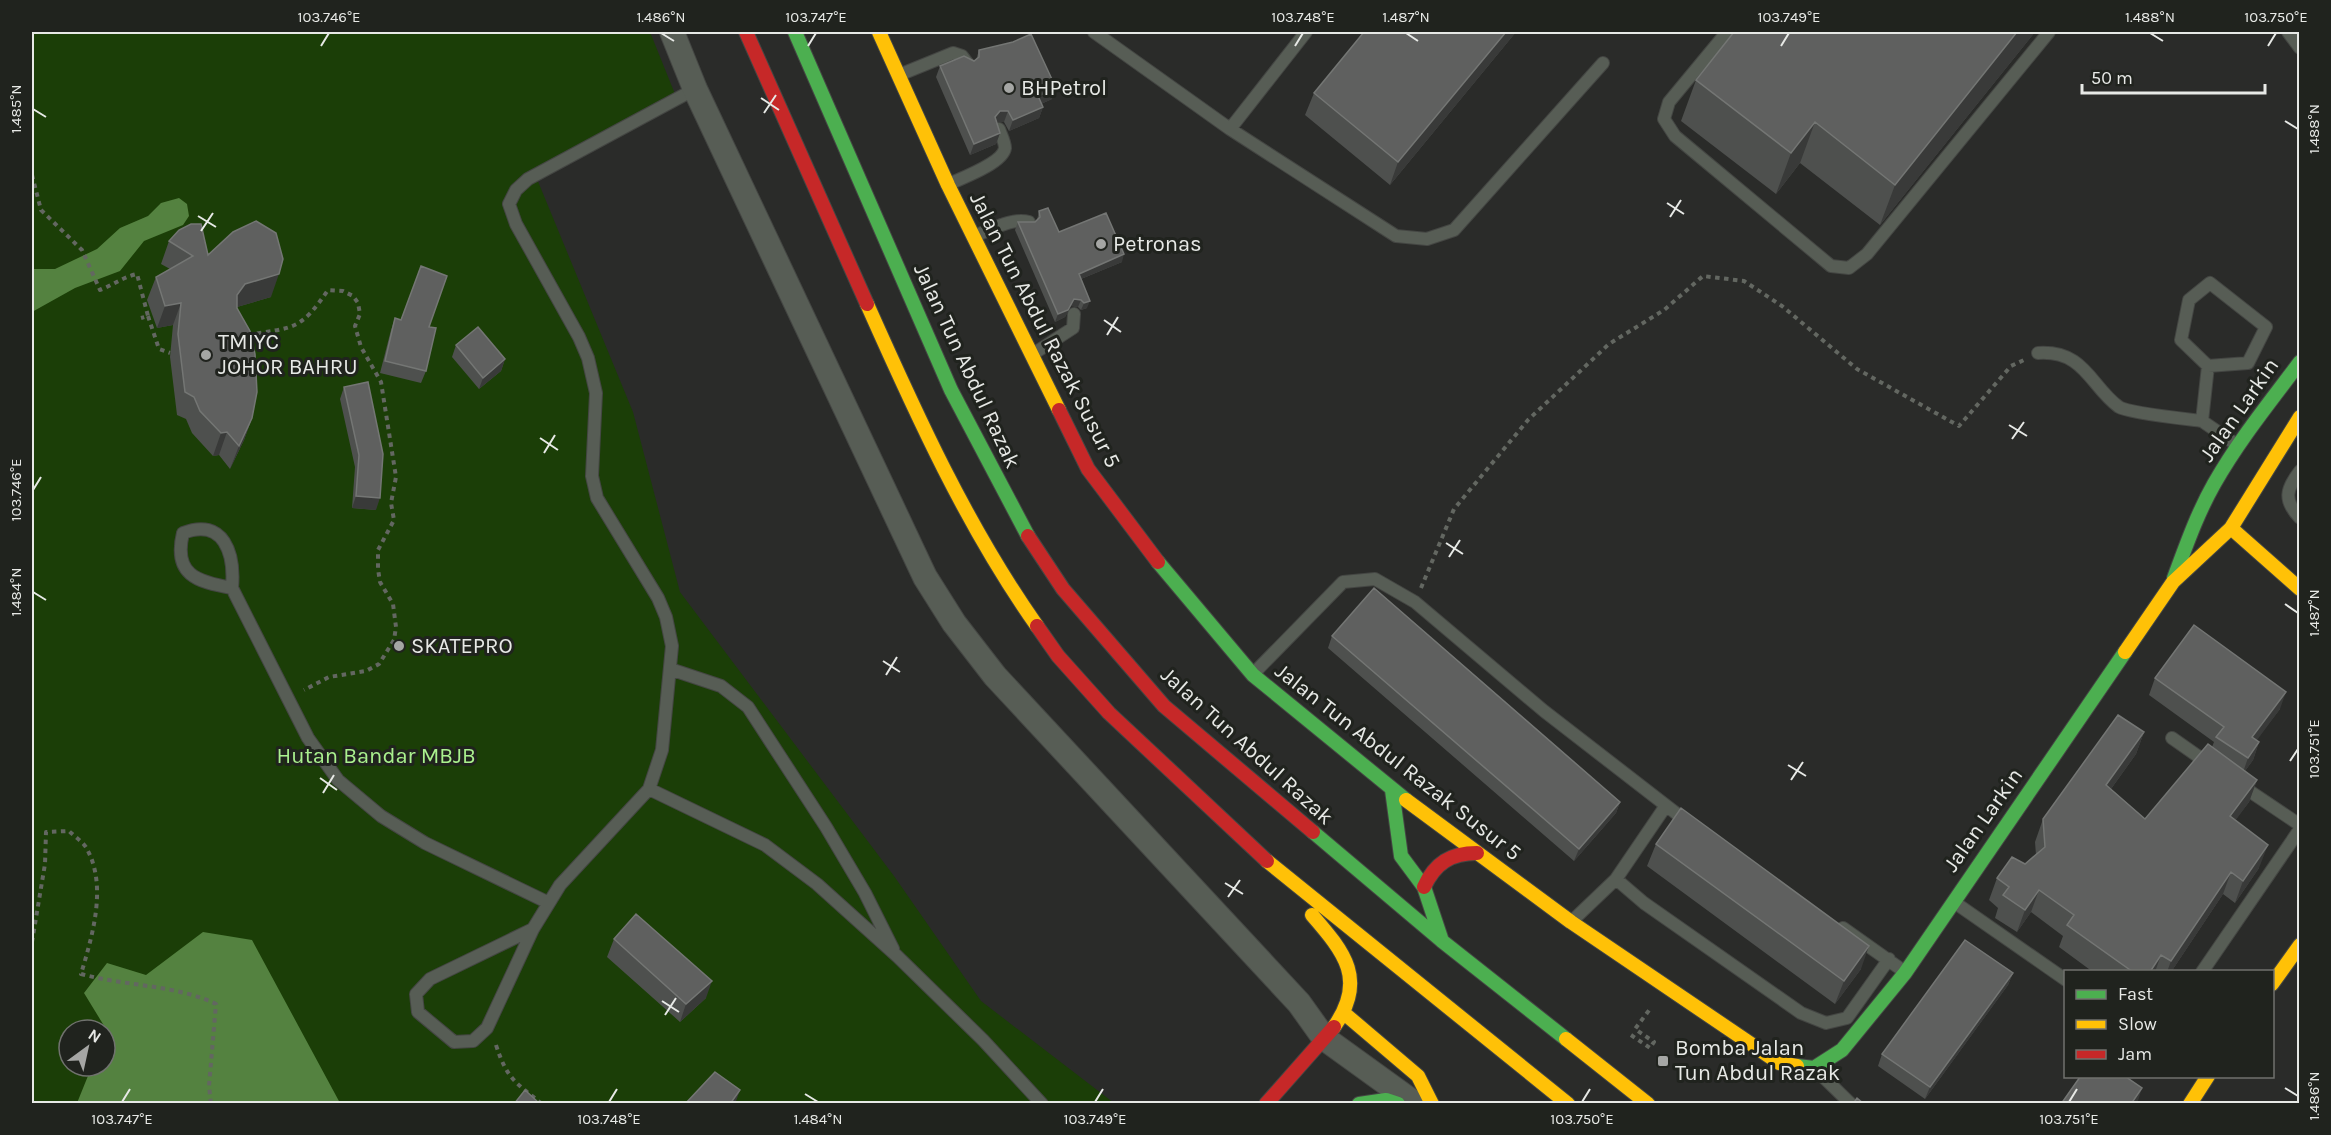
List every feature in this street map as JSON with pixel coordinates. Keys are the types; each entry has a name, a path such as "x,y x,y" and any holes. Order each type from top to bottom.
{"main road":[{"path":"746,32 916,413 988,550 1019,601 1058,656 1086,688 1250,847 1336,943 1351,977 1352,989 1334,1027 1266,1104"},
{"name":"Jalan Tun Abdul Razak","path":"795,32 951,390 1017,518 1063,589 1164,706 1442,941 1648,1104"},
{"name":"Jalan Tun Abdul Razak Susur 5","path":"879,32 948,184 1088,469 1165,572 1253,675 1392,790 1571,922 1779,1064 1814,1068"},
{"name":"Jalan Larkin","path":"2173,582 2206,497 2246,433 2300,362"},
{"name":"Jalan Larkin","path":"1814,1068 1842,1050 1905,973 2173,582 2231,528 2300,417"},
{"path":"2241,469 2246,433"},
{"path":"2237,492 2231,528 2300,589"},
{"path":"1392,790 1401,856 1424,887 1442,941"},
{"path":"1250,847 1568,1104"},
{"path":"1424,887 1436,865 1446,858 1459,852 1477,853"},
{"path":"2274,981 2300,945"},
{"path":"1334,1027 1418,1076 1432,1104"},
{"path":"2190,1104 2207,1078"},
{"path":"1359,1104 1386,1100 1398,1104"}],"street":[{"path":"672,32 695,89 924,576 954,623 995,676 1299,1003 1413,1088 1421,1104"},
{"path":"1334,1027 1414,1104"}],"lane":[{"path":"1094,32 1230,129 1396,236 1427,239 1454,230 1603,63"},
{"path":"1230,129 1306,32"},
{"path":"1726,32 1669,102 1664,119 1675,136 1831,266 1850,268 1867,254 2049,32"},
{"path":"2289,32 2300,48"},
{"path":"898,75 953,53 962,56 968,64"},
{"path":"533,928 430,978 416,994 418,1012 454,1042 473,1041 489,1024 533,928 560,885 649,789 662,750 672,646 662,607 620,532 597,498 592,476 596,393 588,358 579,337 516,224 509,204 516,190 528,179 695,89"},
{"path":"948,184 995,162 1002,155 1005,146 999,129"},
{"path":"973,236 1013,222 1022,220 1029,222"},
{"path":"2210,283 2266,327 2248,363 2208,366 2181,340 2189,300 2210,283"},
{"path":"1032,355 1073,328 1074,314"},
{"path":"2038,352 2062,355 2085,369 2120,408 2202,421 2238,445"},
{"path":"2202,421 2208,366"},
{"path":"2300,471 2289,485 2287,494 2288,502 2300,518"},
{"path":"232,588 204,584 186,572 178,549 183,533 199,527 215,532 226,544 234,566 232,588 308,738 338,780 381,816 425,843 549,903"},
{"path":"1253,675 1343,582 1375,579 1415,602 1544,711 1665,807 1704,833"},
{"path":"670,669 721,686 748,707 837,846 897,956"},
{"path":"2172,738 2300,827 2203,970"},
{"path":"649,789 765,845 817,884 897,956 983,1040 1042,1104"},
{"path":"1571,922 1616,879 1665,807"},
{"path":"1616,879 1644,903 1801,1014 1826,1023 1847,1018 1889,959"},
{"path":"1953,901 2064,979"},
{"path":"1830,919 1889,959 1905,973"},
{"path":"1814,1068 1851,1104"}],"path":[{"path":"32,175 41,210 82,250 100,290 115,284 126,276 137,274 159,349 170,353"},
{"path":"1415,602 1454,509 1528,420 1609,344 1664,310 1703,276 1744,281 1782,306 1857,369 1959,426 2011,366 2038,352"},
{"path":"242,336 285,330 304,322 328,290 343,291 353,296 358,303 360,314 355,326 361,347 381,382 396,477 392,503 394,520 378,550 380,582 395,613 396,627 391,646 379,664 372,669 329,677 289,699"},
{"path":"141,318 148,316"},
{"path":"32,942 45,864 46,832 69,831 88,848 94,868 94,931 81,974 198,995 216,1004 210,1076 211,1104"},
{"path":"489,1024 503,1066 515,1083 542,1104"},
{"path":"1631,1035 1650,1048 1654,1042 1635,1029"}],"green space":[{"name":"Hutan Bandar MBJB","path":"32,32 650,32 677,99 537,179 633,412 680,592 894,876 981,1001 1114,1103 32,1103"}],"shaded area":[{"path":"179,198 187,204 189,216 183,225 144,241 120,271 75,288 32,312 32,269 55,269 97,249 120,228 148,216 161,203"},
{"path":"203,932 252,940 340,1103 77,1103 87,1078 117,1078 117,1018 99,1018 84,993 107,963 146,975"}],"building":[{"path":"1364,32 1506,32 1398,162 1314,93"},
{"path":"1734,32 2017,32 1895,185 1815,122 1791,153 1696,80"},
{"path":"1031,34 1056,88 1038,96 1043,107 1013,120 1008,111 1000,111 995,117 1000,133 974,144 940,66 964,56 974,61 979,57 979,50 1013,42"},
{"path":"1048,208 1059,232 1106,213 1124,254 1079,274 1090,301 1084,303 1074,299 1068,310 1058,314 1018,222 1035,222 1040,217 1039,211"},
{"name":"TMIYC JOHOR BAHRU","path":"256,221 276,233 283,259 279,274 245,284 237,295 237,308 250,331 255,354 257,392 252,418 239,446 227,432 221,433 200,411 194,397 185,392 178,334 181,303 165,306 156,277 193,256 169,241 179,230 191,224 201,224 208,255 233,232"},
{"path":"421,266 447,276 429,327 436,328 426,371 385,361 395,318 401,320"},
{"path":"478,327 505,359 483,378 456,345"},
{"path":"368,382 383,454 380,498 356,496 359,455 344,387"},
{"path":"1374,588 1620,802 1579,849 1332,636"},
{"path":"2194,625 2286,692 2252,737 2259,742 2248,758 2216,737 2224,727 2155,678"},
{"path":"2118,715 2144,732 2106,785 2145,819 2208,744 2257,780 2230,816 2268,845 2243,881 2231,872 2171,961 2161,955 2151,970 2130,970 2067,925 2074,915 2039,890 2025,910 2003,895 2009,887 1997,878 2012,857 2025,864 2045,847 2043,819"},
{"path":"1681,808 1869,946 1844,981 1656,844"},
{"path":"636,914 712,981 686,1004 614,939"},
{"path":"1965,940 2013,973 1930,1087 1882,1054"},
{"path":"715,1072 740,1090 730,1104 685,1104"},
{"path":"2079,1078 2127,1078 2142,1088 2131,1104 2061,1104"},
{"path":"525,1090 540,1104 514,1104"},
{"path":"1857,1098 1864,1104 1853,1104"}],"traffic: fast":[{"path":"795,32 951,390 1028,536"},
{"path":"2174,578 2197,518 2214,484 2244,437 2300,362"},
{"path":"1158,562 1253,675 1406,800"},
{"path":"1797,1066 1814,1068 1842,1050 1905,973 2125,652"},
{"path":"1392,790 1401,856 1424,887 1442,941"},
{"path":"1313,832 1442,941 1566,1039"},
{"path":"1359,1104 1386,1100 1398,1104"}],"traffic: slow":[{"path":"879,32 948,185 1059,410"},
{"path":"867,304 904,387 965,510 1037,626"},
{"path":"2125,652 2173,582 2231,528 2300,417"},
{"path":"2231,528 2300,589"},
{"path":"1406,800 1571,922 1779,1063 1797,1066"},
{"path":"1267,861 1568,1104"},
{"path":"1312,915 1334,942 1348,968 1349,995 1344,1010 1334,1027"},
{"path":"2274,981 2300,945"},
{"path":"1345,1014 1418,1076 1432,1104"},
{"path":"1566,1039 1648,1104"},
{"path":"2190,1104 2207,1078"}],"traffic: jam":[{"path":"746,32 867,304"},
{"path":"1059,410 1088,469 1158,562"},
{"path":"1028,536 1063,589 1164,706 1313,832"},
{"path":"1037,626 1058,656 1109,713 1267,861"},
{"path":"1424,887 1433,872 1445,861 1459,855 1477,853"},
{"path":"1266,1104 1334,1027"}],"place":[{"name":"BHPetrol","path":"1009,88"},
{"name":"Petronas","path":"1101,244"},
{"name":"TMIYC JOHOR BAHRU","path":"206,355"},
{"name":"SKATEPRO","path":"399,646"},
{"name":"Bomba Jalan Tun Abdul Razak","path":"1663,1061"}]}
